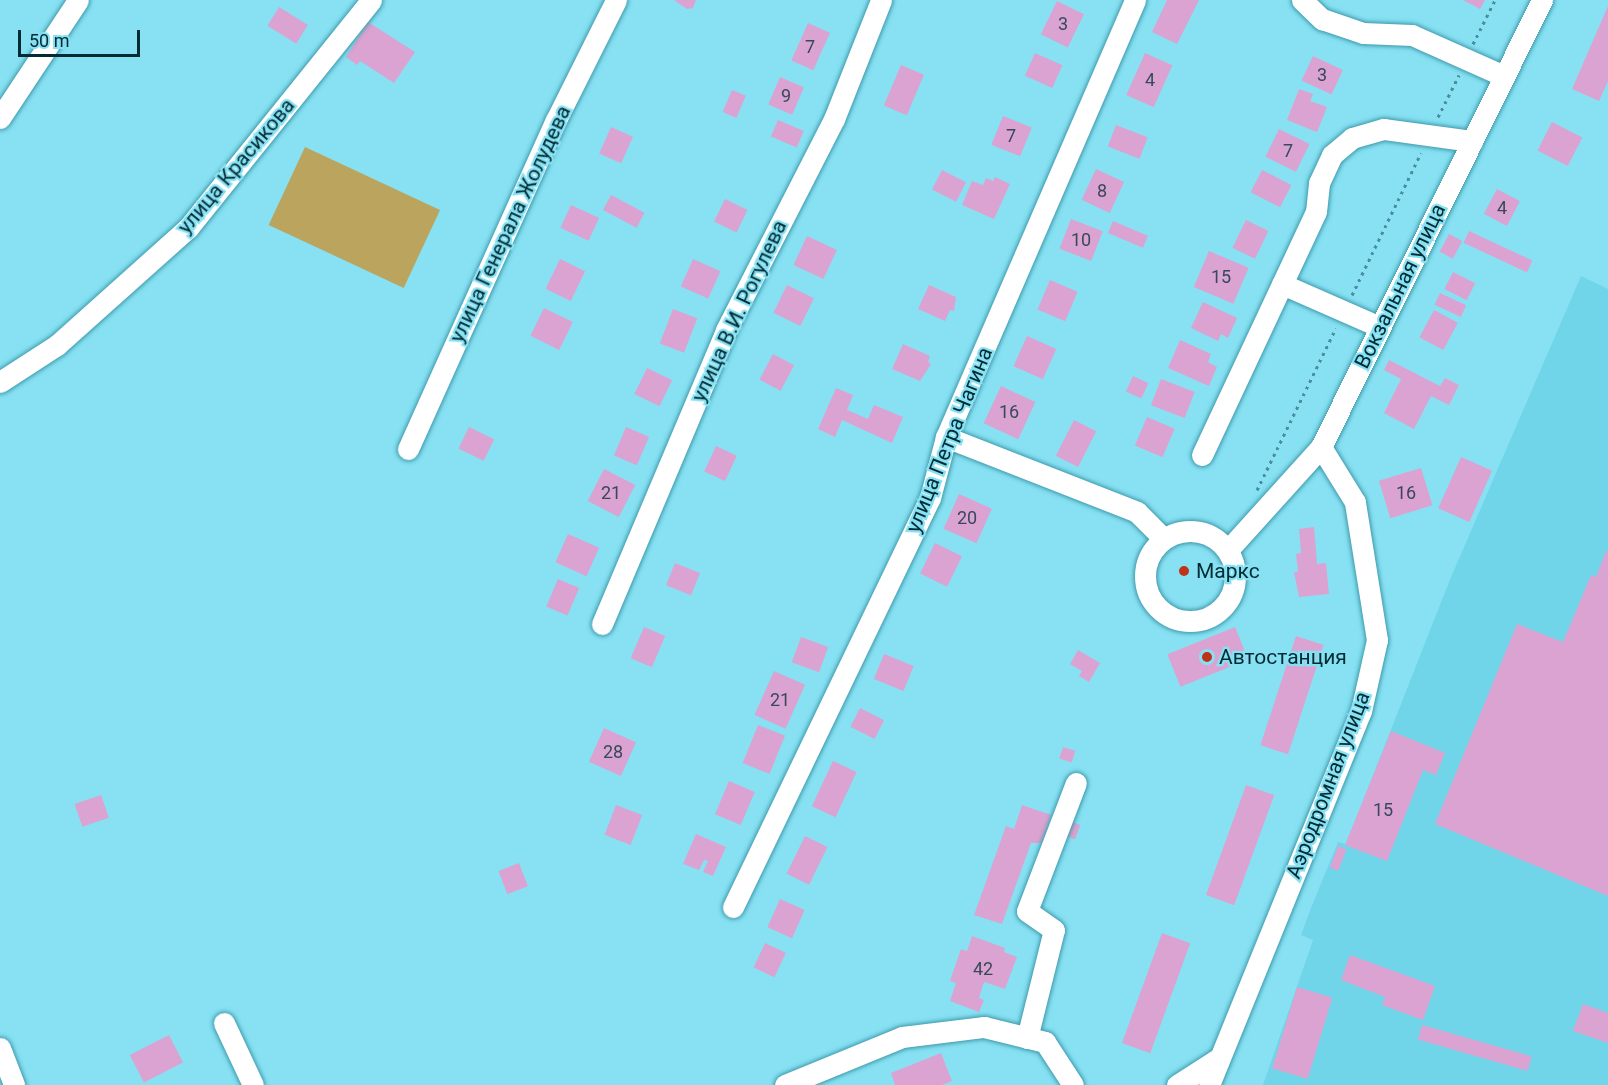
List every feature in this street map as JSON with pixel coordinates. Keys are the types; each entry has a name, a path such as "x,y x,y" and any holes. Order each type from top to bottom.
{"street":[{"path":"0,118 78,0"},
{"name":"улица Красикова","path":"0,382 57,345 188,228 371,0"},
{"name":"улица Генерала Жолудева","path":"408,449 556,120 616,0"},
{"name":"улица В.И. Рогулева","path":"602,624 726,330 834,119 881,0"},
{"name":"улица Петра Чагина","path":"733,907 930,498 946,437 1135,0"},
{"path":"1302,0 1322,19 1364,33 1412,35 1504,76"},
{"name":"Вокзальная улица","path":"1228,550 1321,447 1504,76 1538,2"},
{"path":"1202,454 1316,212 1319,183 1332,155 1352,138 1383,129 1472,141"},
{"path":"1282,284 1380,327"},
{"path":"946,437 1137,512 1164,539"},
{"name":"Аэродромная улица","path":"1209,1085 1361,711 1377,640 1355,502 1321,447"},
{"path":"1198,531 1215,537 1228,550 1235,566 1236,584 1229,601 1217,614 1201,621 1183,622 1166,615 1153,603 1146,587 1145,569 1151,552 1164,539 1180,532 1198,531"},
{"path":"1027,1038 1054,930 1027,911 1076,783"},
{"path":"224,1023 254,1085"},
{"path":"785,1085 902,1037 984,1027 1045,1042 1073,1085"},
{"path":"0,1048 14,1085"},
{"path":"1177,1085 1219,1058"}],"path":[{"path":"1253,498 1495,0"}],"shaded area":[{"path":"305,147 440,210 404,288 269,225"},
{"path":"1581,276 1608,289 1608,1085 1263,1085 1313,940 1301,935 1311,908 1338,842 1346,844 1449,582"}],"building":[{"path":"674,0 696,0 693,8 687,9"},
{"path":"1167,0 1199,0 1177,44 1152,32"},
{"path":"1463,0 1485,0 1480,9"},
{"path":"1057,1 1084,14 1068,47 1041,34"},
{"path":"1608,6 1608,81 1599,101 1572,89"},
{"path":"279,7 308,25 296,44 267,26"},
{"path":"368,22 415,52 394,83 360,61 357,65 346,57"},
{"path":"808,23 830,33 813,70 791,60"},
{"path":"1035,53 1062,65 1052,88 1025,76"},
{"path":"1145,53 1172,65 1154,107 1126,95"},
{"path":"1313,56 1343,70 1331,94 1302,80"},
{"path":"901,65 924,75 907,115 884,106"},
{"path":"780,77 804,87 792,115 768,105"},
{"path":"1299,89 1313,94 1310,101 1327,107 1317,132 1287,120"},
{"path":"732,90 746,96 736,118 723,112"},
{"path":"1003,116 1032,128 1020,156 991,145"},
{"path":"778,120 804,131 797,148 771,137"},
{"path":"1552,122 1582,137 1568,166 1537,151"},
{"path":"1116,125 1148,137 1139,159 1108,146"},
{"path":"611,127 633,137 621,163 599,153"},
{"path":"1279,129 1310,144 1296,172 1265,157"},
{"path":"1096,169 1124,182 1110,213 1082,200"},
{"path":"942,170 966,182 956,202 932,190"},
{"path":"1262,170 1291,185 1280,207 1251,192"},
{"path":"995,177 1010,184 994,219 962,205 972,181 983,185 986,178 993,181"},
{"path":"1497,189 1520,201 1507,226 1484,214"},
{"path":"611,195 645,213 637,228 603,210"},
{"path":"725,199 747,210 737,232 714,221"},
{"path":"571,205 599,218 589,241 560,228"},
{"path":"1071,219 1103,231 1091,261 1060,249"},
{"path":"1246,220 1268,231 1255,259 1232,248"},
{"path":"1113,221 1148,236 1143,248 1108,233"},
{"path":"1469,231 1532,261 1527,272 1464,243"},
{"path":"1449,234 1462,241 1453,259 1440,252"},
{"path":"807,236 837,250 823,279 793,265"},
{"path":"1209,251 1249,268 1233,304 1194,287"},
{"path":"560,259 585,271 571,301 546,289"},
{"path":"693,259 720,271 708,299 681,286"},
{"path":"1453,272 1475,283 1467,300 1444,289"},
{"path":"1050,280 1078,292 1065,321 1037,309"},
{"path":"787,285 814,298 800,326 773,313"},
{"path":"929,285 956,297 954,311 950,310 945,321 918,309"},
{"path":"1440,293 1466,305 1461,317 1435,305"},
{"path":"1203,302 1237,318 1228,338 1221,334 1218,341 1191,328"},
{"path":"544,308 573,322 559,350 530,336"},
{"path":"673,309 697,318 684,353 660,344"},
{"path":"1434,310 1458,323 1443,350 1419,337"},
{"path":"1027,336 1056,349 1043,379 1014,366"},
{"path":"1180,340 1211,354 1208,362 1217,367 1209,386 1168,368"},
{"path":"903,344 930,356 928,362 931,364 920,381 892,369"},
{"path":"773,354 794,365 781,391 759,380"},
{"path":"1389,360 1440,386 1445,378 1459,385 1449,405 1431,396 1414,429 1384,413 1401,379 1384,370"},
{"path":"647,368 672,380 659,406 634,394"},
{"path":"1133,376 1148,383 1141,399 1126,391"},
{"path":"1161,379 1195,392 1185,418 1151,405"},
{"path":"1001,386 1035,402 1018,439 984,423"},
{"path":"836,388 853,395 847,410 868,419 874,405 903,417 892,443 842,420 835,437 818,429"},
{"path":"1147,417 1175,429 1163,457 1135,446"},
{"path":"1074,420 1096,431 1078,467 1056,456"},
{"path":"469,427 494,439 484,461 458,449"},
{"path":"626,427 649,437 637,465 614,456"},
{"path":"716,446 737,456 725,481 704,471"},
{"path":"1461,457 1492,471 1469,522 1438,508"},
{"path":"1421,468 1432,505 1390,518 1379,481"},
{"path":"604,469 635,485 619,517 588,501"},
{"path":"959,494 992,509 976,543 944,529"},
{"path":"1314,527 1317,564 1326,563 1329,594 1299,597 1294,572 1298,572 1296,554 1301,553 1299,529"},
{"path":"568,534 599,548 586,576 555,562"},
{"path":"935,543 962,556 947,587 920,574"},
{"path":"1606,551 1608,552 1608,896 1435,824 1517,624 1563,642 1591,575 1596,577"},
{"path":"675,563 700,573 691,595 666,585"},
{"path":"558,579 579,588 567,616 546,607"},
{"path":"644,627 665,636 652,667 631,658"},
{"name":"Автостанция","path":"1235,627 1248,659 1180,687 1167,654"},
{"path":"1296,636 1324,645 1288,754 1260,745"},
{"path":"801,637 828,647 819,672 792,662"},
{"path":"1078,650 1100,663 1089,682 1079,676 1082,671 1070,664"},
{"path":"884,654 914,666 904,691 874,679"},
{"path":"774,671 805,685 786,729 754,715"},
{"path":"860,708 884,720 875,739 850,727"},
{"path":"758,725 785,736 770,774 743,763"},
{"path":"604,728 636,742 621,776 589,762"},
{"path":"1391,731 1445,753 1436,775 1423,770 1387,861 1345,845"},
{"path":"1063,747 1075,751 1072,762 1059,758"},
{"path":"833,761 857,772 835,817 812,806"},
{"path":"729,781 755,792 741,825 715,814"},
{"path":"1246,785 1274,795 1234,905 1206,895"},
{"path":"101,795 109,818 82,827 75,804"},
{"path":"616,805 642,815 631,845 605,835"},
{"path":"1022,805 1051,815 1042,843 1031,843 1002,924 974,915 1006,826 1014,829"},
{"path":"1069,821 1080,825 1075,839 1064,835"},
{"path":"696,834 726,847 713,876 703,872 708,861 704,860 699,870 683,864"},
{"path":"805,836 827,847 809,885 787,874"},
{"path":"1338,846 1346,849 1338,871 1330,867"},
{"path":"519,863 528,886 507,894 498,871"},
{"path":"780,899 805,910 792,938 767,927"},
{"path":"1162,933 1190,943 1150,1053 1122,1043"},
{"path":"972,936 1005,948 1004,952 1017,957 1005,989 984,982 979,998 984,1000 979,1012 950,1001 956,983 950,981 961,949 967,951"},
{"path":"765,943 786,953 774,977 754,967"},
{"path":"1350,955 1435,986 1423,1020 1382,1005 1385,997 1341,980"},
{"path":"1297,987 1332,998 1308,1079 1272,1068"},
{"path":"1583,1004 1608,1013 1608,1043 1573,1031"},
{"path":"1422,1025 1532,1056 1527,1071 1418,1039"},
{"path":"169,1035 183,1063 144,1083 130,1055"},
{"path":"941,1053 952,1081 942,1085 895,1085 891,1073"}],"place":[{"name":"Маркс","path":"1184,571"},
{"name":"Автостанция","path":"1207,657"}]}
